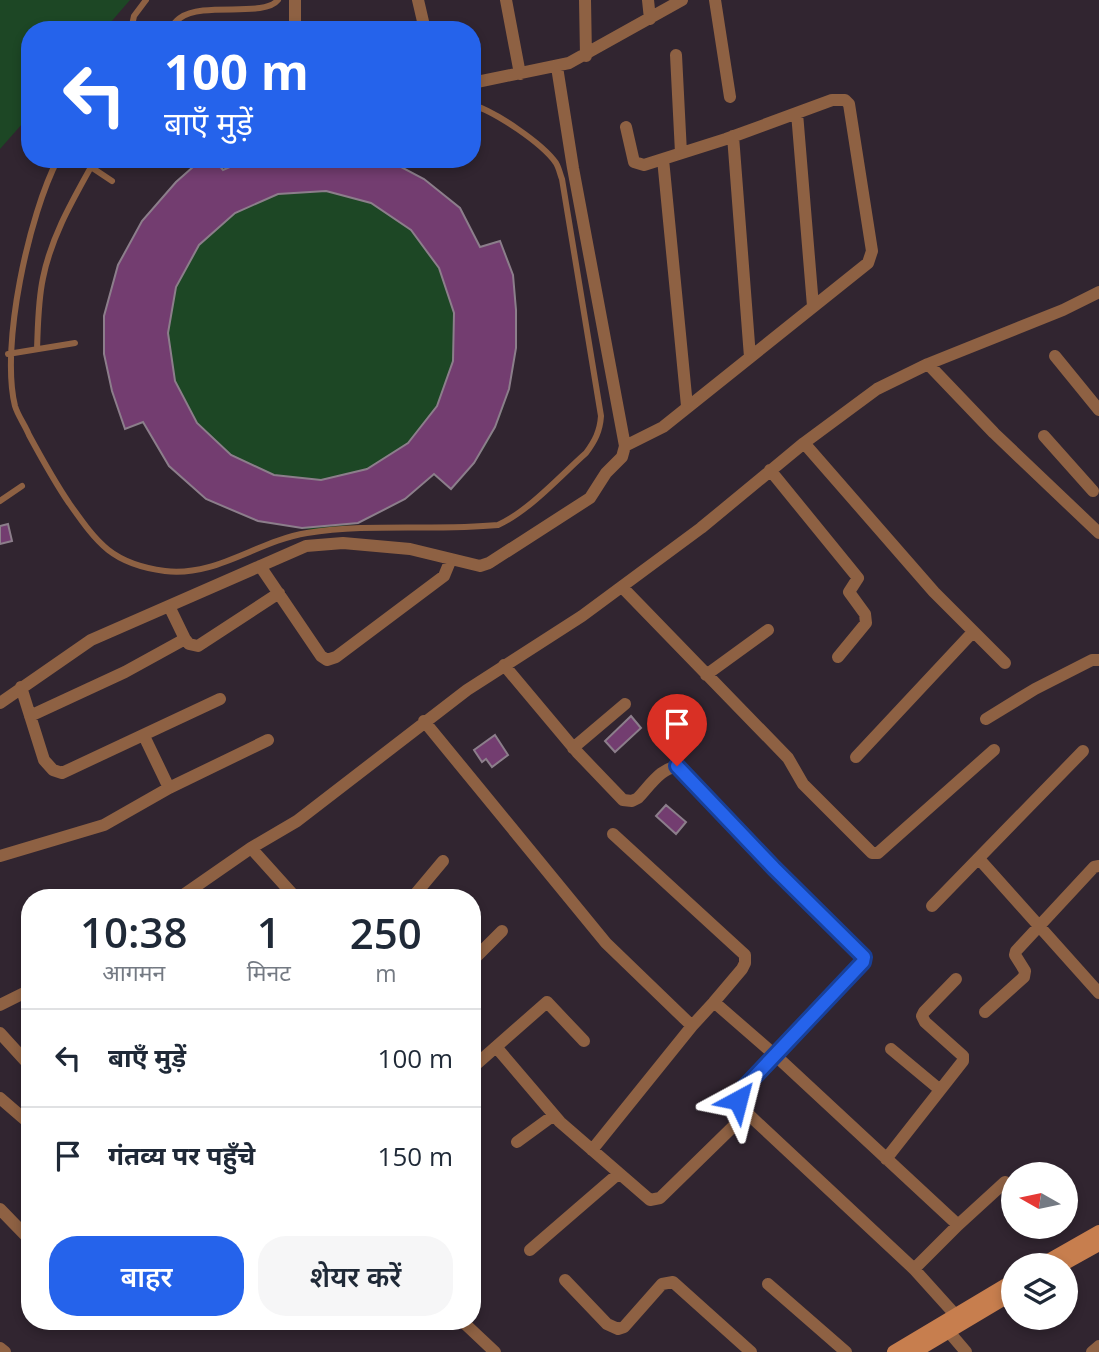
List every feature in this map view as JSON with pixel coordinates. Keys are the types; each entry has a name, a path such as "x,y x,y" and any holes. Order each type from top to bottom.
{"street":[{"path":"295,0 295,21"},
{"path":"418,0 423,21"},
{"path":"506,0 520,74"},
{"path":"585,0 586,55"},
{"path":"648,0 650,19"},
{"path":"481,81 557,67 586,55 682,0"},
{"path":"715,0 730,97"},
{"path":"676,55 681,153"},
{"path":"0,703 91,640 306,546 343,543 410,549 475,566 485,565 590,498 606,473 622,457 625,446 557,67"},
{"path":"625,446 663,427 868,263 872,251 847,101 838,99 640,165 634,162 626,127"},
{"path":"797,113 813,306"},
{"path":"733,136 750,357"},
{"path":"663,159 687,406"},
{"path":"193,889 251,848 297,821 345,786 424,721 622,587 701,528 804,443 877,389 928,363 1063,310 1099,292"},
{"path":"1055,356 1099,410"},
{"path":"928,363 994,433 1099,533"},
{"path":"1044,436 1096,489 1073,508"},
{"path":"804,443 934,592 972,633 1005,663"},
{"path":"770,470 858,578 849,592 865,614 866,623 838,657"},
{"path":"260,566 321,656 332,659 444,576 451,559"},
{"path":"622,587 705,676 788,758 803,784 872,853 878,853 993,750"},
{"path":"169,606 185,639 194,646 201,645 279,593"},
{"path":"705,676 768,630"},
{"path":"856,757 972,633"},
{"path":"30,716 125,672 185,639"},
{"path":"986,719 1035,689 1092,660 1099,660"},
{"path":"504,665 573,748 615,793 627,801 638,799 666,769 674,766 680,768 774,868 863,954 863,962 739,1094 739,1102 747,1114 914,1269 955,1323 966,1352"},
{"path":"21,687 44,760 62,774 220,699"},
{"path":"573,748 625,704"},
{"path":"424,721 606,943 692,1026"},
{"path":"144,736 169,788"},
{"path":"0,856 104,825 169,788 268,740"},
{"path":"932,906 1083,751"},
{"path":"592,1150 745,963 744,956 613,834"},
{"path":"251,848 288,889"},
{"path":"980,859 1099,993"},
{"path":"420,889 443,862"},
{"path":"985,1012 1024,977 1025,971 1015,952 1094,867 1099,866"},
{"path":"481,952 502,930"},
{"path":"886,1158 964,1058 925,1022 922,1016 956,979"},
{"path":"0,1005 21,994"},
{"path":"481,1061 547,1002 584,1041"},
{"path":"714,1002 958,1225"},
{"path":"0,1032 21,1056"},
{"path":"497,1048 554,1115 645,1198 657,1200 747,1114"},
{"path":"891,1049 939,1088"},
{"path":"0,1097 21,1116"},
{"path":"517,1142 554,1115"},
{"path":"530,1250 618,1174"},
{"path":"914,1269 1001,1186"},
{"path":"0,1209 21,1231"},
{"path":"1062,1253 1099,1232"},
{"path":"1078,1256 1099,1244"},
{"path":"565,1280 607,1324 618,1329 624,1327 662,1284 673,1282 751,1352"},
{"path":"768,1284 846,1352"},
{"path":"914,1352 1001,1290"},
{"path":"894,1352 1001,1299"},
{"path":"472,1330 495,1352"},
{"path":"1092,1352 1099,1346"},
{"path":"0,1348 5,1352"}],"lane":[{"path":"133,21 146,0"},
{"path":"176,21 190,13 203,10 269,8 278,0"},
{"path":"54,168 38,204 10,322 8,354 15,406 52,480 99,543 112,555 140,566 166,571 207,569 277,540 328,530 490,526 509,520 586,453 598,434 601,416 566,202 557,165 544,150 490,111 481,108"},
{"path":"37,349 39,308 47,261 67,210 90,168"},
{"path":"92,168 112,181"},
{"path":"8,354 75,343"},
{"path":"0,501 22,486"}],"green space":[{"path":"0,0 130,0 112,21 21,21 21,125 0,149"},
{"path":"192,168 403,168 424,179 460,208 480,247 500,241 512,272 516,301 516,350 512,375 498,422 487,444 451,489 434,475 405,499 356,524 312,530 258,521 169,466 143,423 125,429 104,348 107,308 125,254 146,219 171,188"}],"building":[{"path":"192,168 403,168 424,179 460,208 480,247 500,241 513,275 516,348 509,389 495,427 474,463 451,489 434,474 405,499 358,523 302,528 258,521 206,499 169,466 143,422 125,429 112,391 104,354 104,316 118,265 142,221","holes":["326,191 371,203 411,230 439,268 454,313 453,361 437,406 408,443 367,469 321,480 274,475 231,455 197,423 175,381 168,333 176,287 199,245 235,213 278,194"]},
{"path":"8,524 12,541 0,544 0,526"},
{"path":"631,716 641,728 615,752 605,741"},
{"path":"495,735 508,755 492,767 486,759 482,762 474,750"},
{"path":"666,805 686,822 676,834 656,816"}],"route":[{"path":"677,766 864,957 863,962 741,1091 738,1100"}]}
